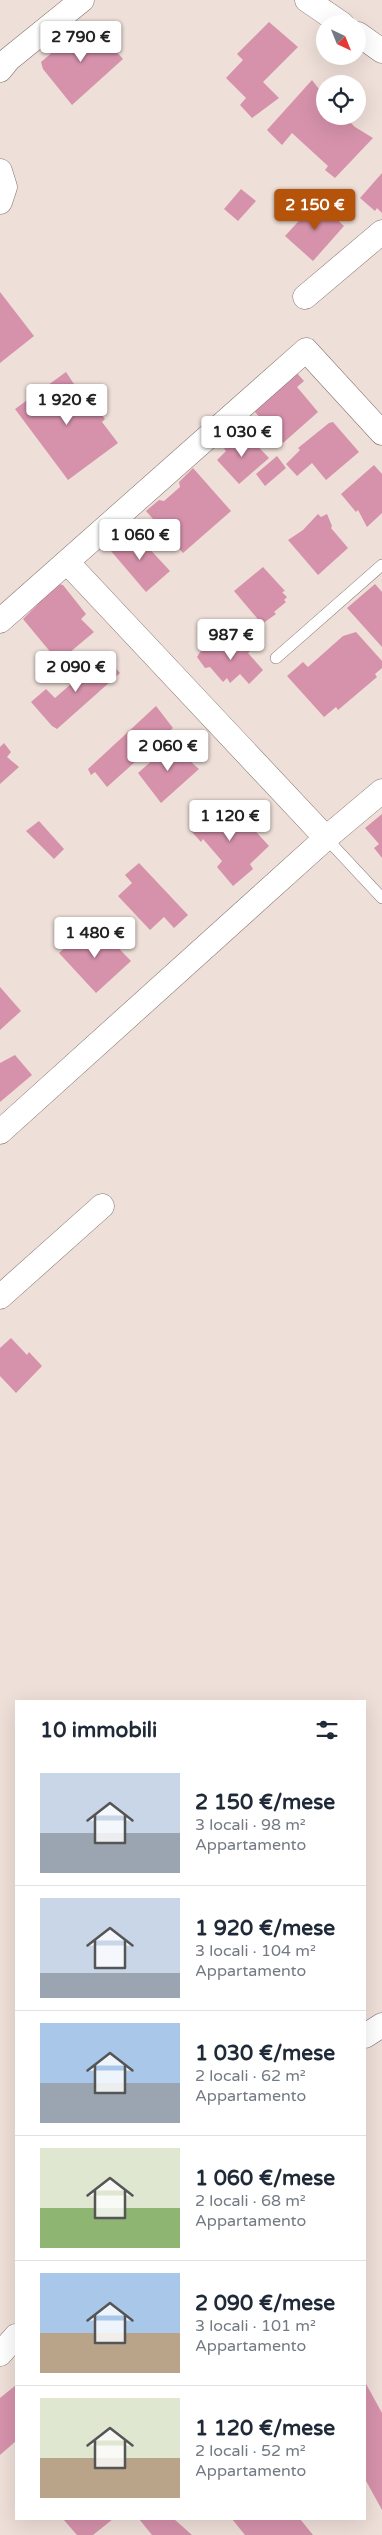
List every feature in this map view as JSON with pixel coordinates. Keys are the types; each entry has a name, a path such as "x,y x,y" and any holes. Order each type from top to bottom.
{"street":[{"path":"0,70 9,60 82,0"},
{"path":"307,0 329,15"},
{"path":"366,40 382,51"},
{"path":"0,170 5,186 0,202"},
{"path":"305,297 382,232"},
{"path":"0,621 306,350 382,433"},
{"path":"67,562 326,838"},
{"path":"0,1132 326,838 382,791"},
{"path":"0,1297 102,1206"},
{"path":"366,2035 382,2025"},
{"path":"0,2354 15,2337"}],"lane":[{"path":"276,658 382,566"},
{"path":"326,838 382,898"}],"building":[{"path":"269,22 298,47 263,82 279,98 252,118 240,105 246,98 226,78 243,60 237,54"},
{"path":"92,24 123,59 72,105 43,69 41,62 73,36 75,38"},
{"path":"312,80 316,85 316,125 353,125 373,138 335,178 325,170 328,166 292,133 282,145 267,130"},
{"path":"382,173 382,213 377,208 375,211 360,198"},
{"path":"241,189 256,201 238,221 224,209"},
{"path":"317,201 344,226 313,261 285,236"},
{"path":"0,292 34,336 0,363"},
{"path":"295,371 304,381 297,387 318,412 283,443 255,412 255,402"},
{"path":"66,372 80,393 84,392 105,419 102,422 118,443 68,480 15,409"},
{"path":"333,422 359,452 326,480 312,463 297,476 286,464 300,450 298,448 329,423"},
{"path":"243,431 269,458 239,484 217,460 226,451 224,449"},
{"path":"277,456 286,468 265,486 256,474"},
{"path":"374,465 382,474 382,513 367,527 358,510 356,512 341,494"},
{"path":"193,468 231,511 183,553 146,511 159,500 164,501 180,487 179,482"},
{"path":"318,514 321,517 327,514 332,526 331,528 348,548 318,575 288,540 303,530"},
{"path":"133,531 170,571 146,592 111,551"},
{"path":"263,567 285,591 282,592 287,597 284,600 286,602 274,612 276,614 262,624 234,591"},
{"path":"54,583 63,585 86,614 81,619 94,632 63,658 54,651 52,654 23,619 37,605 34,600"},
{"path":"375,584 382,592 382,647 347,608"},
{"path":"356,632 382,661 382,668 375,674 377,677 338,710 336,707 324,717 287,676 303,662 308,667 343,636"},
{"path":"223,638 231,649 242,639 253,648 248,653 263,670 249,684 240,674 230,683 227,678 223,682 210,667 205,668 197,657 202,649 212,650"},
{"path":"104,655 120,673 57,729 52,726 31,702 46,689 55,698"},
{"path":"156,706 173,728 107,787 95,772 91,775 88,769"},
{"path":"4,743 11,752 7,757 19,767 0,784 0,747"},
{"path":"172,743 181,753 195,759 192,763 199,769 161,803 138,773"},
{"path":"214,804 216,807 220,804 233,819 240,814 269,846 250,864 253,869 233,886 217,867 222,861 203,839 201,842 191,831 204,819 201,816"},
{"path":"382,814 382,858 374,848 379,844 365,828"},
{"path":"39,821 64,849 54,859 26,831"},
{"path":"139,863 188,915 174,928 164,917 150,930 118,896 132,883 125,875"},
{"path":"100,929 131,961 96,993 59,953 83,932 89,939"},
{"path":"0,987 21,1011 0,1030"},
{"path":"15,1055 32,1075 0,1102 0,1063"},
{"path":"11,1338 27,1355 29,1352 42,1366 16,1393 0,1376 0,1348"},
{"path":"366,2384 382,2413 382,2510 366,2481"},
{"path":"15,2386 15,2442 0,2455 0,2398"},
{"path":"64,2520 112,2520 93,2535 77,2535"},
{"path":"140,2520 175,2520 192,2535 152,2535"},
{"path":"233,2520 301,2520 313,2535 245,2535"}]}
